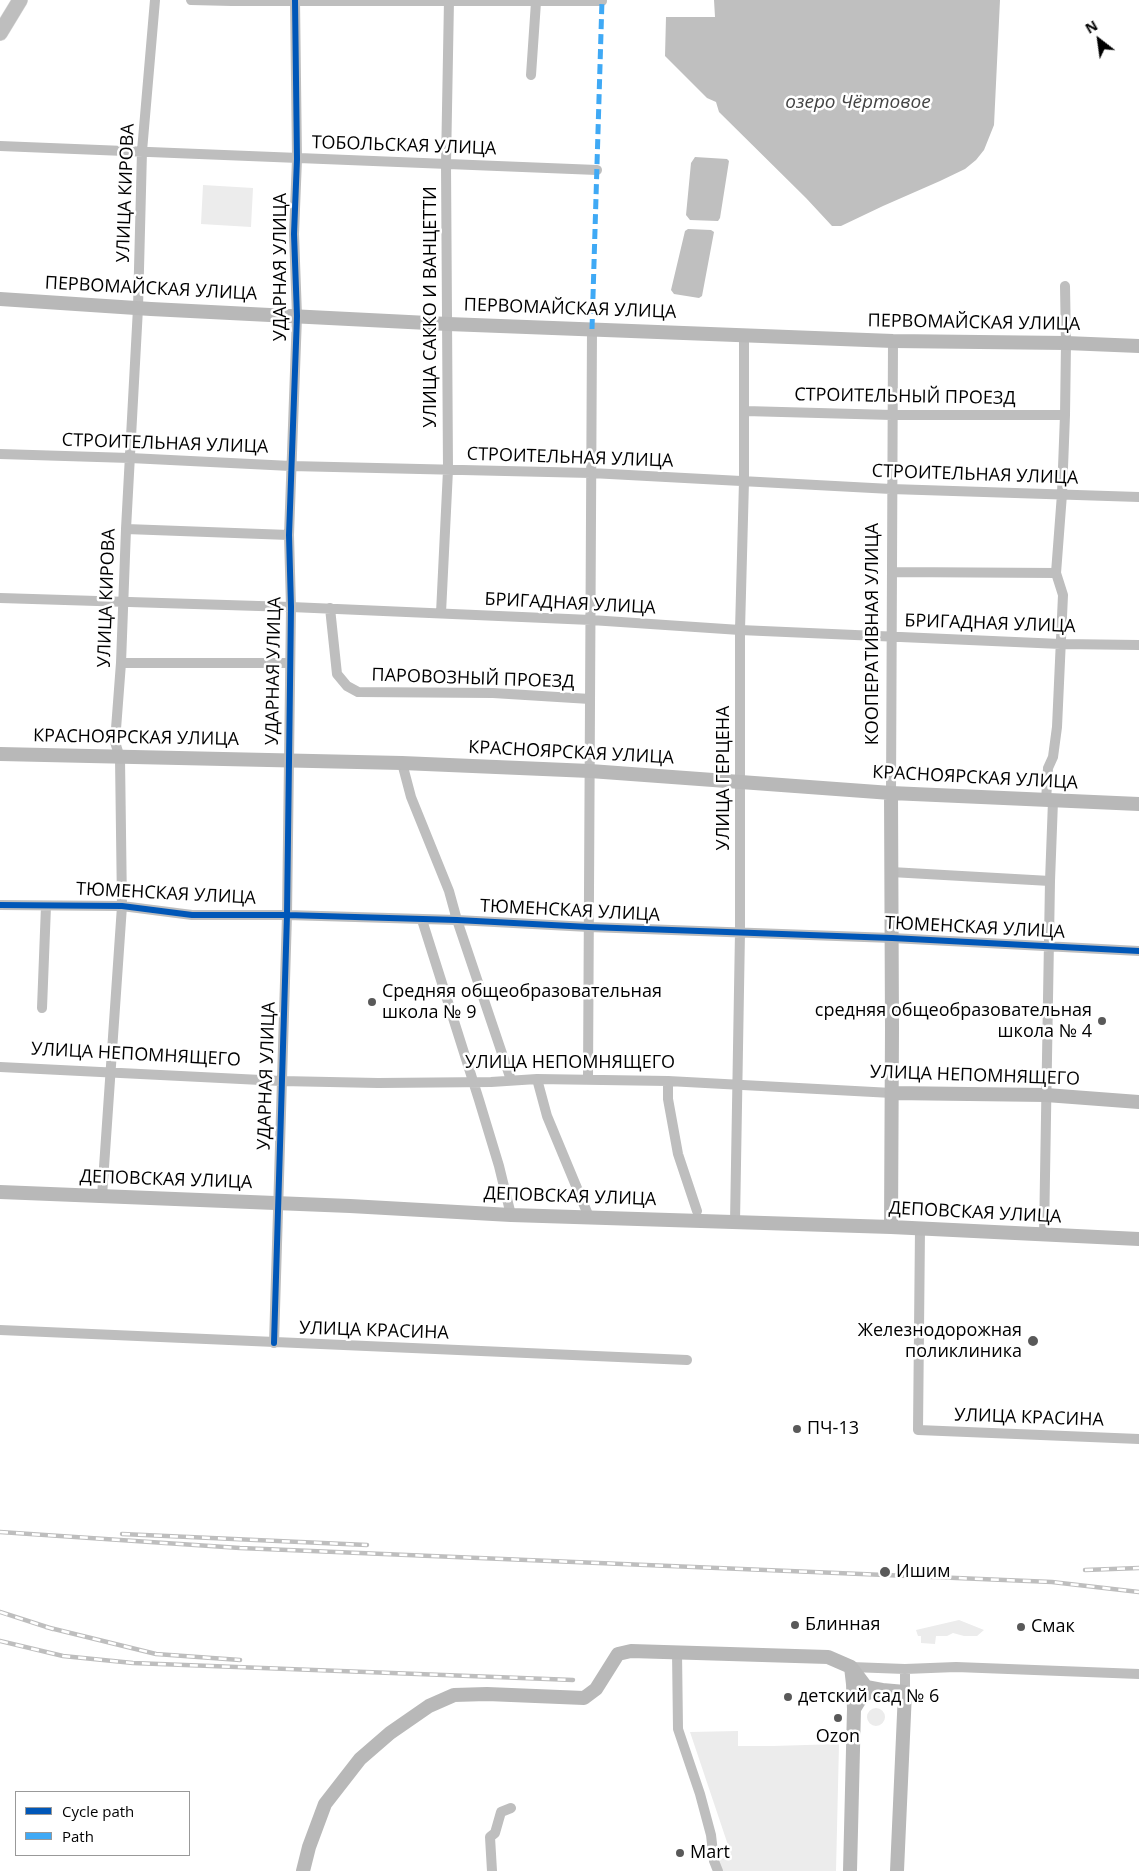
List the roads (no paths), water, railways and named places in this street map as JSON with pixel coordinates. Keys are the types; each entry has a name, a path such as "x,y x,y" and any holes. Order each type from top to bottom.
{"main road":[{"path":"0,32 18,1"}],"street":[{"name":"УЛИЦА КИРОВА","path":"102,1196 122,906 120,758 115,742 121,663 122,602 138,308 142,151 154,0"},
{"path":"191,0 602,1"},
{"name":"УЛИЦА САККО И ВАНЦЕТТИ","path":"441,613 448,470 446,164 449,0"},
{"name":"УДАРНАЯ УЛИЦА","path":"274,1343 287,915 291,606 289,535 297,316 294,234 297,159 295,1"},
{"path":"531,75 536,2"},
{"name":"ТОБОЛЬСКАЯ УЛИЦА","path":"0,146 597,170"},
{"path":"1044,1235 1050,881 1048,768 1053,756 1057,728 1063,595 1056,573 1065,415 1066,343 1064,286"},
{"name":"ПЕРВОМАЙСКАЯ УЛИЦА","path":"0,300 448,324 893,340 1139,346"},
{"path":"588,1079 592,329"},
{"name":"УЛИЦА ГЕРЦЕНА","path":"736,1222 740,932 740,630 745,411 744,334"},
{"name":"КООПЕРАТИВНАЯ УЛИЦА","path":"890,1227 892,1093 891,488 893,340"},
{"name":"СТРОИТЕЛЬНЫЙ ПРОЕЗД","path":"745,411 892,415 1065,415"},
{"name":"СТРОИТЕЛЬНАЯ УЛИЦА","path":"0,454 291,466 591,473 891,488 1139,497"},
{"path":"126,529 289,535"},
{"path":"892,572 1056,573"},
{"name":"БРИГАДНАЯ УЛИЦА","path":"0,598 291,606 591,620 740,630 1061,644 1139,645"},
{"name":"ПАРОВОЗНЫЙ ПРОЕЗД","path":"330,608 337,674 347,686 358,692 493,693 590,699"},
{"path":"121,663 289,663"},
{"name":"КРАСНОЯРСКАЯ УЛИЦА","path":"0,754 402,763 590,771 891,794 1139,804"},
{"path":"402,763 410,797 449,890 457,920 511,1080"},
{"path":"891,872 1050,881"},
{"name":"ТЮМЕНСКАЯ УЛИЦА","path":"0,905 122,906 192,915 287,915 457,920 589,927 892,938 1139,951"},
{"path":"42,1008 46,906"},
{"path":"422,920 499,1166 511,1215"},
{"name":"УЛИЦА НЕПОМНЯЩЕГО","path":"0,1067 281,1081 378,1083 537,1079 668,1080 892,1093 1046,1095 1139,1102"},
{"path":"537,1079 547,1116 589,1217"},
{"path":"668,1080 668,1099 678,1154 696,1211"},
{"name":"ДЕПОВСКАЯ УЛИЦА","path":"0,1192 278,1203 511,1215 890,1227 1139,1239"},
{"name":"УЛИЦА КРАСИНА","path":"920,1229 918,1430 1139,1439"},
{"name":"УЛИЦА КРАСИНА","path":"0,1330 688,1360"},
{"path":"303,1871 308,1846 325,1804 360,1759 390,1733 429,1706 454,1695 487,1694 584,1698 596,1689 618,1654 631,1651 828,1657 851,1667 905,1669 956,1667 1139,1674"},
{"path":"677,1652 678,1729 700,1794 711,1836 714,1861 718,1871"},
{"path":"851,1667 866,1687 905,1692"},
{"path":"850,1871 854,1709 854,1684 851,1667"},
{"path":"897,1871 905,1669"},
{"path":"854,1709 862,1696 868,1692 882,1690"},
{"path":"492,1871 490,1837 495,1834 501,1812 511,1808"}],"water":[{"name":"озеро Чёртовое","path":"714,0 1000,0 994,125 984,150 965,169 841,226 832,226 719,112 716,102 707,98 665,56 666,17 715,17"},
{"path":"695,157 727,159 729,161 718,221 690,220 686,215 691,163"},
{"path":"688,229 711,230 714,232 702,296 699,298 674,294 671,290 685,231"}],"railway":[{"path":"0,1532 240,1548 1052,1582 1139,1592"},
{"path":"122,1534 367,1545"},
{"path":"1085,1570 1139,1568"},
{"path":"0,1612 53,1629"},
{"path":"46,1627 156,1654 240,1660"},
{"path":"0,1641 63,1656 133,1663 573,1680"}],"place":[{"name":"Средняя общеобразовательная школа № 9","path":"372,1002"},
{"name":"средняя общеобразовательная школа № 4","path":"1102,1021"},
{"name":"Железнодорожная поликлиника","path":"1033,1341"},
{"name":"ПЧ-13","path":"797,1429"},
{"name":"Ишим","path":"885,1572"},
{"name":"Блинная","path":"795,1625"},
{"name":"Смак","path":"1021,1627"},
{"name":"детский сад № 6","path":"788,1697"},
{"name":"Ozon","path":"838,1718"},
{"name":"Mart","path":"680,1853"}]}
